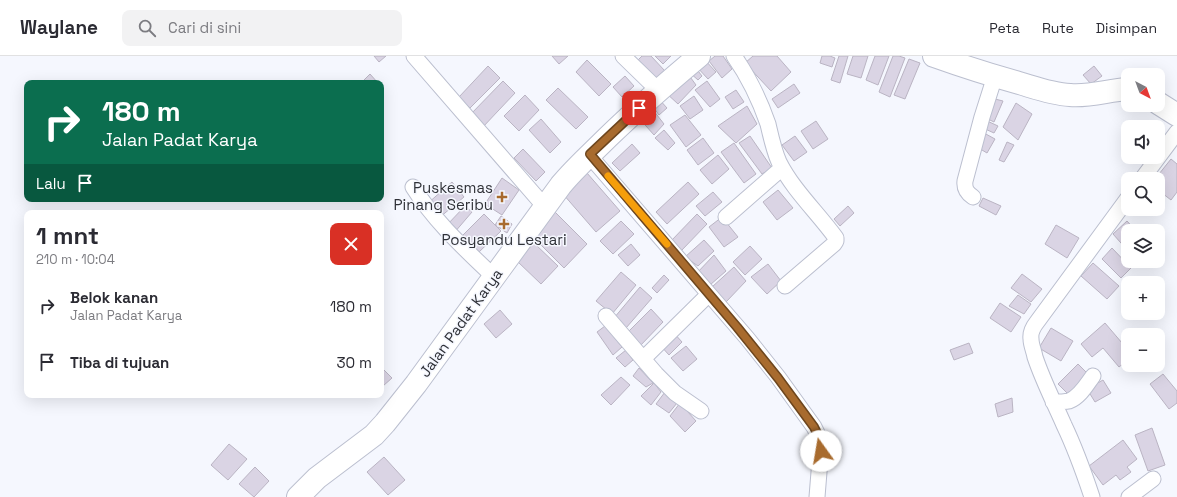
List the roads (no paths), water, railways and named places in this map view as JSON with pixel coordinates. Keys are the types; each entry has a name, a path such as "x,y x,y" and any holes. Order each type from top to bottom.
{"main road":[{"name":"Jalan Padat Karya","path":"298,497 317,478 380,429 416,384 571,173 658,90 699,56"},
{"path":"934,56 972,70 1052,93 1084,95 1121,90"},
{"path":"1165,107 1177,115"}],"street":[{"path":"414,56 545,207"},
{"path":"623,56 658,90"},
{"path":"734,56 757,95 768,125 778,161 789,178 834,236 836,241 785,286"},
{"path":"973,197 965,189 965,181 982,117 995,76"},
{"path":"1147,172 1177,132"},
{"path":"590,154 778,378 814,427 819,437 821,447 817,497"},
{"path":"726,217 782,168"},
{"path":"413,187 423,203 447,232 494,278"},
{"path":"1092,497 1068,434 1045,385 1032,347 1031,338 1032,330 1121,208"},
{"path":"643,359 709,294"},
{"path":"606,316 656,374 675,393 701,411"},
{"path":"1053,402 1072,400 1081,392 1093,376"},
{"path":"1129,497 1153,479"}],"place":[{"name":"Puskesmas Pinang Seribu","path":"502,197"},
{"name":"Posyandu Lestari","path":"504,224"}]}
